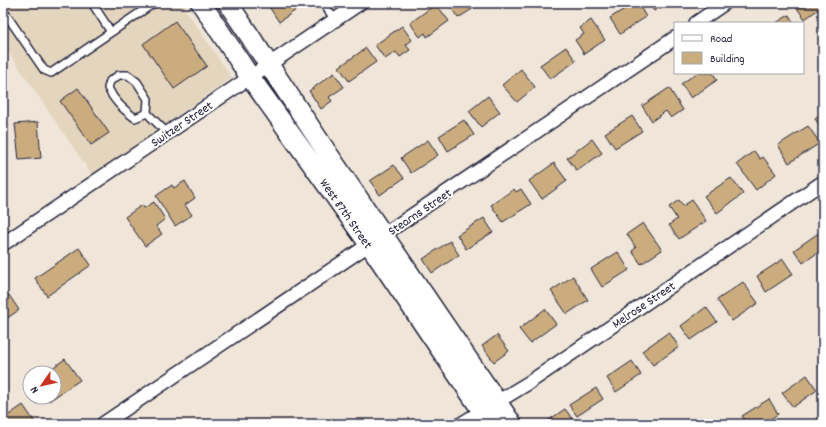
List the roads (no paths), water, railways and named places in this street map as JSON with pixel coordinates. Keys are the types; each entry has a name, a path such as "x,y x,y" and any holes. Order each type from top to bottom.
{"main road":[{"name":"West 87th Street","path":"201,3 250,77 376,240"},
{"name":"West 87th Street","path":"228,3 326,151 376,240 490,413 512,424"}],"street":[{"name":"Switzer Street","path":"3,244 360,3"},
{"path":"697,22 725,3"},
{"name":"Stearns Street","path":"102,424 674,39"},
{"name":"Melrose Street","path":"461,424 490,413 530,382 823,182"}],"lane":[{"path":"92,3 111,32"},
{"path":"3,10 44,70 50,73 154,3"},
{"path":"323,3 335,20"},
{"path":"147,113 134,118 121,108 111,95 108,88 110,81 119,75 128,75 137,82 148,99 147,113 167,133"}]}
